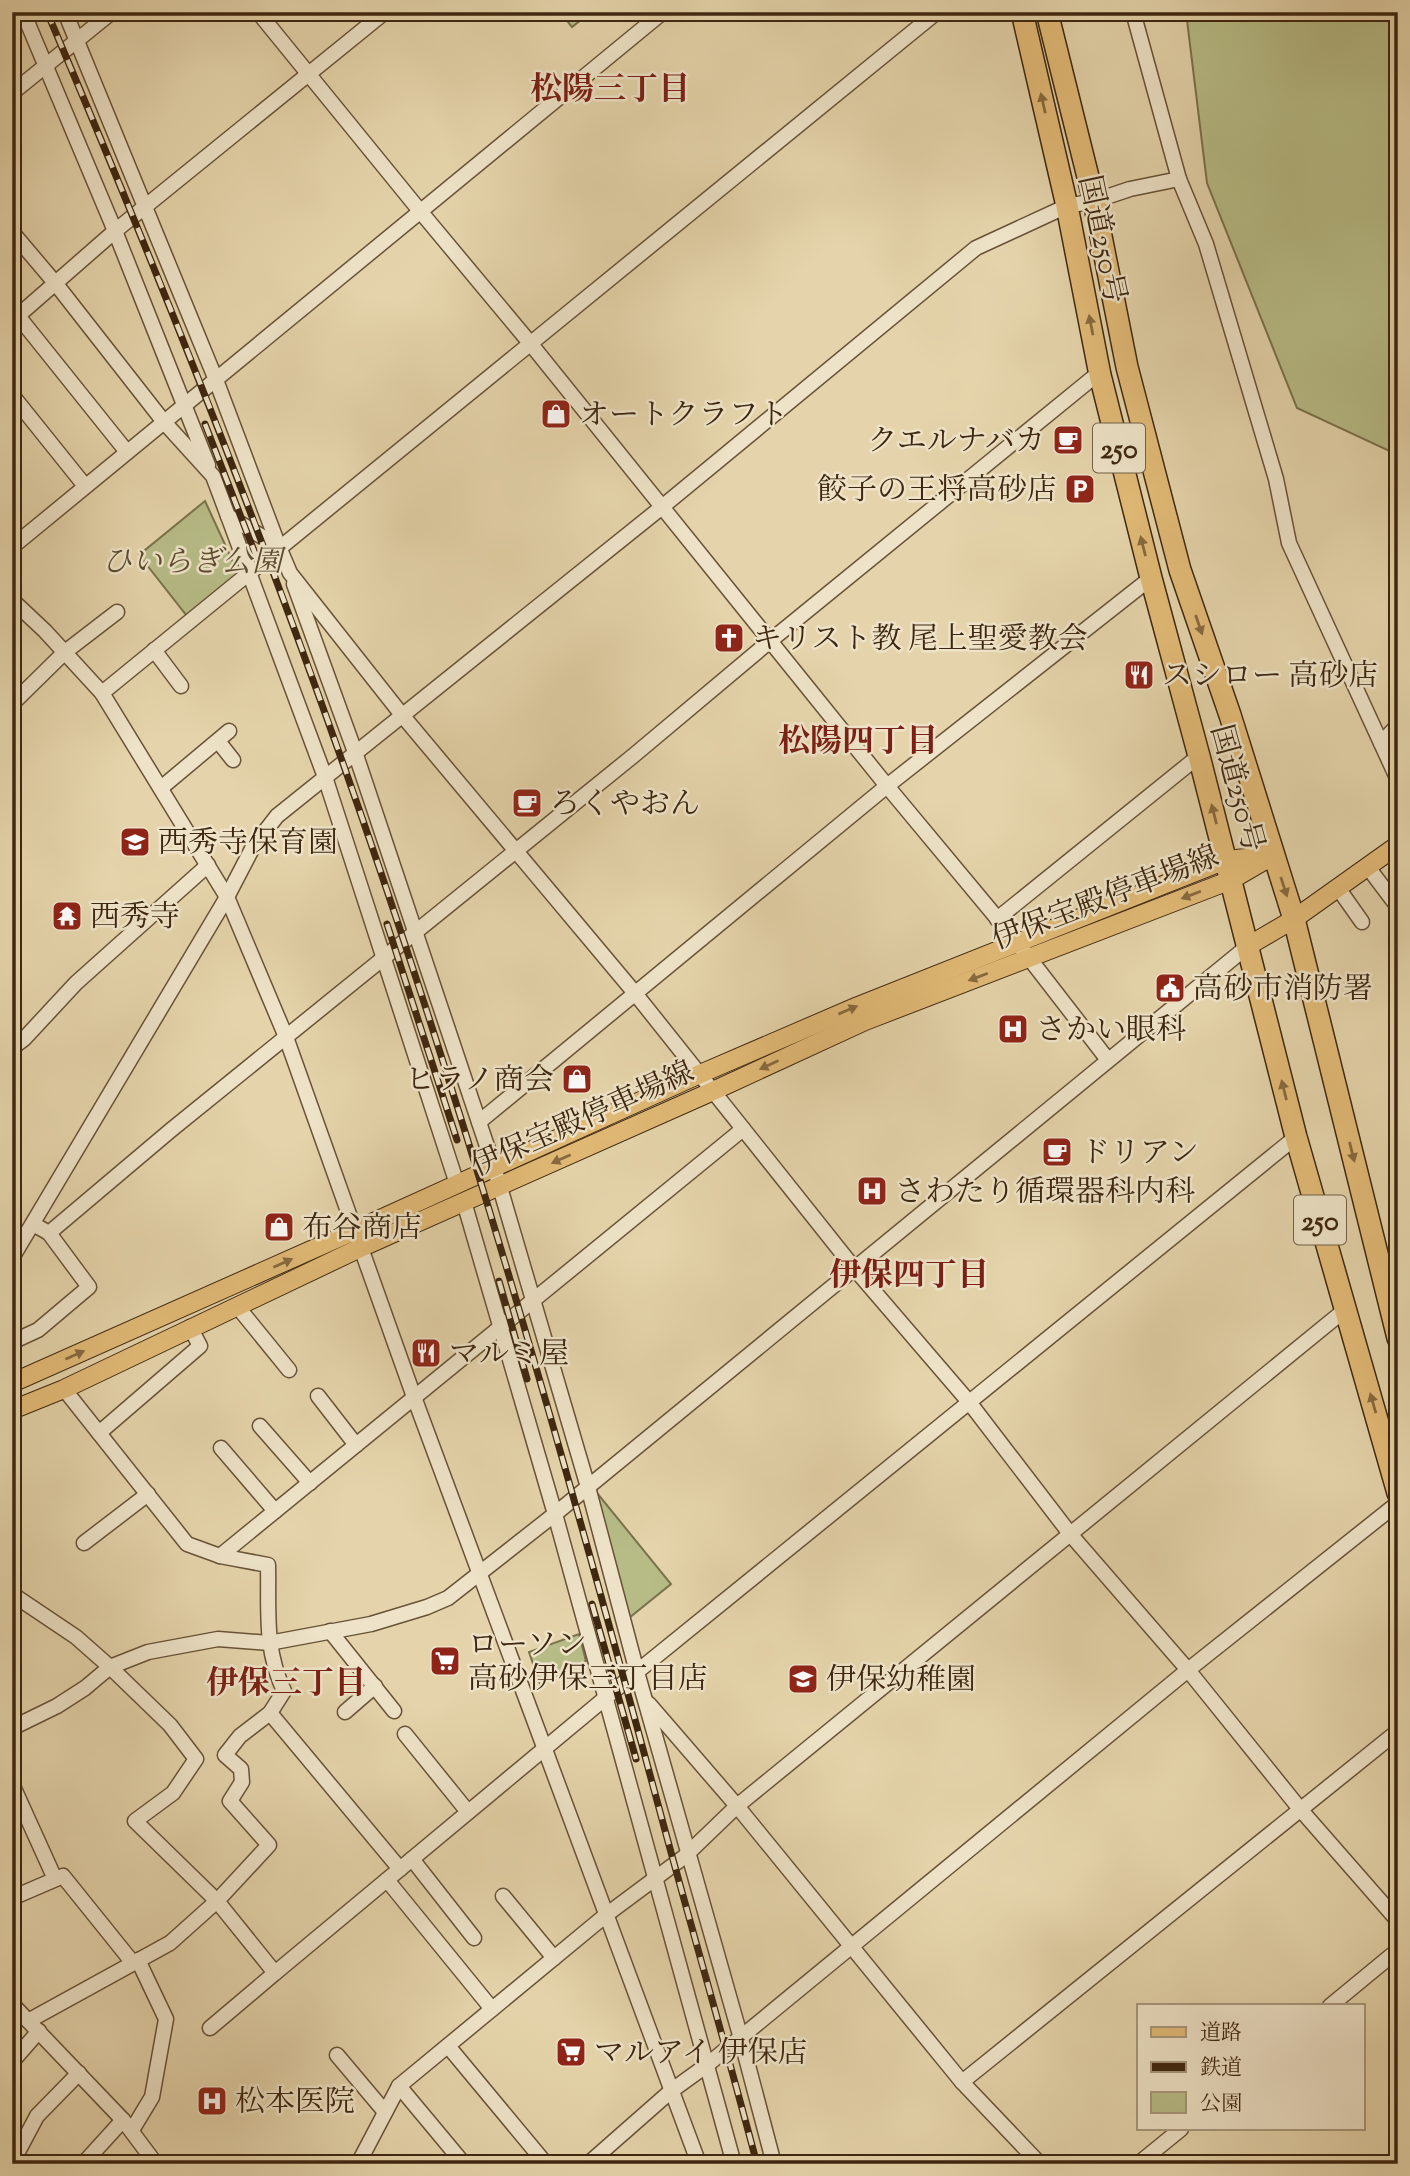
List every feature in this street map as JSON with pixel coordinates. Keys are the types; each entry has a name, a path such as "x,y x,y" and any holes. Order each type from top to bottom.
{"highway":[{"name":"国道250号","path":"1022,12 1127,368 1180,570 1230,715 1294,919 1398,1338"},
{"name":"国道250号","path":"1047,12 1080,203 1100,372 1296,1138 1398,1493"}],"main road":[{"path":"1248,946 1294,919 1398,845"},
{"name":"伊保宝殿停車場線","path":"12,1410 64,1389 237,1306 457,1184 700,1074 1016,942 1274,855"},
{"name":"伊保宝殿停車場線","path":"12,1382 357,1239 464,1202 865,1021 1027,958 1229,870"}],"street":[{"path":"23,12 115,231 250,573 325,777 457,1184"},
{"path":"65,12 216,380 290,573 355,752 494,1167 588,1487 774,2164"},
{"path":"12,93 111,12"},
{"path":"258,12 1016,942 1108,1060"},
{"path":"127,452 15,319 115,231 385,12"},
{"path":"12,547 663,12"},
{"path":"102,692 937,12"},
{"path":"1133,12 1179,179 1210,257 1276,479 1289,543 1398,780"},
{"path":"12,1258 227,897 253,846 273,819 662,507 976,248 1080,203 1179,179"},
{"path":"12,232 164,422 212,476"},
{"path":"49,1233 171,1130 1100,372"},
{"path":"12,395 85,486"},
{"path":"228,516 279,547"},
{"path":"290,573 402,715 634,992 855,1268 969,1402 1071,1535 1188,1670 1300,1809 1398,1921"},
{"path":"479,1122 887,786 1151,578"},
{"path":"15,607 65,652 102,692 227,897 286,1037 414,1398 699,2164"},
{"path":"12,704 65,652 117,612"},
{"path":"154,650 181,686"},
{"path":"1381,743 1398,725"},
{"path":"161,788 229,731"},
{"path":"218,741 233,760"},
{"path":"997,919 1199,756"},
{"path":"12,1048 24,1039 76,983 208,865"},
{"path":"1367,866 1395,903"},
{"path":"1338,888 1362,922"},
{"path":"12,1728 57,1706 110,1667 148,1652 218,1639 269,1643 371,1624 448,1598 555,1514 1248,946"},
{"path":"220,1556 743,1129"},
{"path":"210,2028 637,1672 1296,1138"},
{"path":"464,1202 555,1514 734,2164"},
{"path":"12,1342 38,1330 89,1287 49,1233 33,1224"},
{"path":"237,1306 289,1370"},
{"path":"358,2164 399,2086 606,1915 689,1852 737,1806 1346,1309"},
{"path":"99,1433 200,1346 190,1327"},
{"path":"12,2062 35,2026 135,1961 170,1943 217,1901 270,1845 230,1801 242,1782 241,1769 225,1755 240,1736 270,1713 284,1691 274,1670 269,1643 268,1564 220,1556 187,1544 64,1389"},
{"path":"318,1396 356,1444"},
{"path":"260,1426 310,1483"},
{"path":"242,1448 225,1454 275,1511"},
{"path":"84,1543 148,1494"},
{"path":"588,2164 671,2091 707,2065 740,2035 1188,1670 1398,1503"},
{"path":"12,1594 76,1637 110,1667 170,1725 196,1759 173,1793 135,1821 217,1901 275,1973"},
{"path":"330,1631 394,1711"},
{"path":"345,1712 375,1686"},
{"path":"645,1699 737,1806 962,2082 1040,2164"},
{"path":"270,1713 400,1869"},
{"path":"962,2082 1398,1731"},
{"path":"405,1734 468,1812"},
{"path":"12,1784 55,1879"},
{"path":"412,1859 466,1919 474,1938"},
{"path":"12,1899 63,1875 135,1961 166,2019 152,2097 127,2125 83,2164"},
{"path":"387,1880 492,2009"},
{"path":"503,1896 554,1958"},
{"path":"1332,2004 1398,1950"},
{"path":"12,2004 127,2125 156,2164"},
{"path":"448,2046 546,2164"},
{"path":"337,2055 385,2112"},
{"path":"12,2163 37,2116 79,2073"},
{"path":"399,2086 464,2164"},
{"path":"1138,2164 1180,2130"}],"green space":[{"path":"560,12 591,12 572,27"},
{"path":"1186,12 1398,12 1398,455 1297,408 1207,183"},
{"name":"ひいらぎ公園","path":"205,501 239,575 187,616 139,555"},
{"path":"597,1493 671,1584 629,1618 592,1495"},
{"path":"579,1634 586,1661 540,1684 529,1652"}],"railway":[{"path":"47,12 98,131 243,492 333,736 417,981 547,1406 757,2164"},
{"path":"205,424 258,561"},
{"path":"387,924 457,1140"},
{"path":"499,1281 527,1379"},
{"path":"592,1604 636,1759"}],"place":[{"name":"オートクラフト","path":"556,414"},
{"name":"クエルナバカ","path":"1068,440"},
{"name":"餃子の王将高砂店","path":"1080,489"},
{"name":"キリスト教 尾上聖愛教会","path":"729,638"},
{"name":"スシロー 高砂店","path":"1139,675"},
{"name":"ろくやおん","path":"527,803"},
{"name":"西秀寺保育園","path":"135,842"},
{"name":"西秀寺","path":"67,916"},
{"name":"高砂市消防署","path":"1170,988"},
{"name":"さかい眼科","path":"1013,1029"},
{"name":"ヒラノ商会","path":"577,1079"},
{"name":"ドリアン","path":"1057,1152"},
{"name":"さわたり循環器科内科","path":"872,1191"},
{"name":"布谷商店","path":"279,1227"},
{"name":"マルミ屋","path":"426,1353"},
{"name":"ローソン 高砂伊保三丁目店","path":"445,1661"},
{"name":"伊保幼稚園","path":"803,1679"},
{"name":"マルアイ 伊保店","path":"571,2052"},
{"name":"松本医院","path":"212,2101"}],"district":[{"name":"松陽三丁目","path":"610,88"},
{"name":"松陽四丁目","path":"858,740"},
{"name":"伊保四丁目","path":"909,1274"},
{"name":"伊保三丁目","path":"286,1682"}]}
